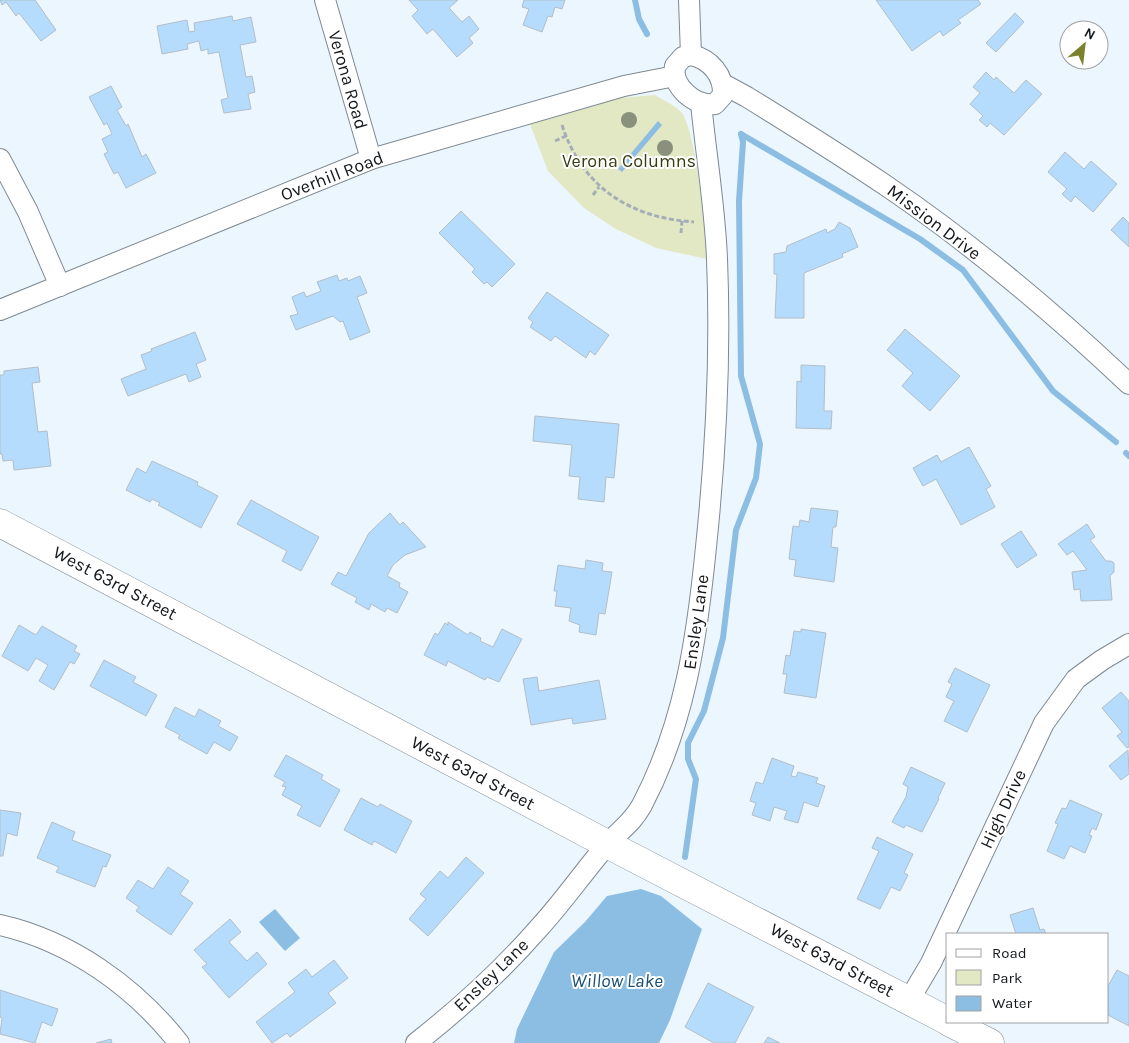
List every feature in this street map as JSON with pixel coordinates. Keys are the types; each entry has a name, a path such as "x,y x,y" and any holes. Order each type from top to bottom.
{"main road":[{"name":"West 63rd Street","path":"0,523 607,844 946,1020"},
{"name":"West 63rd Street","path":"952,1023 990,1043"}],"street":[{"name":"Verona Road","path":"325,0 371,159"},
{"path":"689,0 691,55"},
{"path":"691,55 709,63 723,84 723,95 715,104 701,103 686,94 675,76 675,66 679,60 691,55"},
{"name":"Overhill Road","path":"0,310 371,159 624,86 675,76"},
{"name":"Mission Drive","path":"723,84 764,107 889,188 972,250 1040,305 1129,384"},
{"name":"Ensley Lane","path":"416,1043 446,1020 537,930 607,844 632,822 642,806 659,770 678,719 690,674 703,576 714,466 718,368 717,258 701,103"},
{"path":"0,159 28,212 60,286"},
{"name":"High Drive","path":"909,1000 931,963 1044,723 1076,679 1102,660 1129,644"},
{"path":"0,925 34,935 71,952 126,987 160,1019 179,1043"}],"path":[{"path":"561,121 580,164 599,187 643,213 682,221 698,222"},
{"path":"555,141 566,136"},
{"path":"593,195 599,187"},
{"path":"681,233 682,221"}],"green space":[{"name":"Verona Columns","path":"655,95 678,109 686,122 696,159 705,227 707,259 656,248 616,229 584,208 548,171 530,124 608,99"}],"water":[{"path":"658,121 662,125 622,172 618,169"},
{"name":"Willow Lake","path":"641,889 661,896 702,929 670,1020 659,1043 514,1043 517,1029 554,952 585,922 607,896"},
{"path":"275,909 300,938 285,951 259,922"}],"building":[{"path":"0,0 35,0 56,30 41,41 19,13 16,16 6,2 2,5"},
{"path":"409,0 458,0 449,8 462,22 469,16 479,29 469,38 473,43 457,57 433,29 427,34 412,16 418,10"},
{"path":"524,0 565,0 562,9 555,7 552,17 548,16 542,32 523,25 529,9 522,7"},
{"path":"876,0 978,0 981,4 958,20 961,23 943,36 940,31 912,51"},
{"path":"1015,13 1024,22 996,52 986,43"},
{"path":"232,16 233,21 251,17 256,42 240,45 246,77 252,76 255,92 248,94 251,109 224,113 221,100 228,98 219,52 208,54 208,49 201,51 199,41 187,44 188,49 162,54 157,26 187,20 189,32 195,31 194,23"},
{"path":"986,72 994,80 996,77 1014,93 1026,80 1042,94 1004,135 990,123 987,127 979,120 983,116 970,104 980,93 973,87"},
{"path":"111,86 122,107 117,110 126,126 128,124 142,157 146,154 156,173 126,188 118,172 114,174 104,154 108,152 102,139 112,134 107,123 104,125 89,97"},
{"path":"1065,152 1084,169 1091,161 1117,184 1093,212 1075,196 1071,202 1062,194 1067,189 1048,172"},
{"path":"461,211 515,264 492,287 487,282 484,284 472,272 475,269 439,233"},
{"path":"1123,217 1129,223 1129,247 1111,230"},
{"path":"839,222 850,228 858,247 842,254 843,257 804,273 804,318 775,318 777,274 774,274 774,254 786,252 787,246 826,229 827,233 835,229"},
{"path":"337,275 339,281 347,278 348,281 360,276 367,293 357,297 370,332 350,340 343,321 340,322 333,316 296,330 290,316 298,314 292,297 304,292 306,297 321,291 317,282"},
{"path":"547,292 609,335 595,355 590,351 586,358 555,336 551,341 530,327 533,322 528,318"},
{"path":"905,329 960,376 930,411 902,386 913,373 887,350"},
{"path":"195,332 206,360 196,364 201,377 189,382 186,374 128,396 121,379 146,369 141,355 152,351 151,349"},
{"path":"801,365 825,366 824,411 832,411 831,429 796,428 797,381 801,382"},
{"path":"38,367 40,382 32,383 38,432 47,431 51,466 14,470 13,460 3,461 2,454 0,454 0,375 4,375 4,371"},
{"path":"535,416 619,424 614,478 606,477 604,502 578,499 580,477 569,476 572,445 533,441"},
{"path":"969,447 991,486 986,489 995,507 961,525 936,479 923,486 913,468 937,455 941,462"},
{"path":"152,461 198,482 197,485 218,496 201,528 158,505 160,503 152,499 150,502 126,490 137,468 146,473"},
{"path":"251,500 319,537 301,571 282,561 287,551 237,524"},
{"path":"811,508 838,511 836,527 833,527 831,547 838,548 834,582 794,576 796,560 789,559 793,526 799,527 800,520 809,522"},
{"path":"390,513 400,525 403,522 426,547 405,555 393,565 387,576 400,583 399,587 408,592 397,613 387,608 385,612 371,604 369,610 355,602 357,598 331,584 338,572 346,576 369,533"},
{"path":"1087,524 1095,537 1090,540 1106,561 1114,563 1114,572 1110,576 1112,600 1081,601 1080,589 1074,590 1072,572 1087,570 1073,551 1067,555 1058,544"},
{"path":"1021,531 1037,555 1017,568 1001,544"},
{"path":"586,560 603,563 602,571 612,572 605,614 599,613 596,635 579,632 580,625 569,621 571,608 555,606 557,591 554,591 558,565 585,569"},
{"path":"448,622 468,635 470,632 481,638 480,641 493,647 502,629 522,639 499,682 487,677 485,680 448,661 446,666 424,655 435,633 438,635 445,623 448,625"},
{"path":"19,625 36,635 42,626 77,646 74,651 80,654 74,664 70,662 54,690 39,681 48,665 36,658 28,671 2,656"},
{"path":"801,629 826,633 816,698 784,693 787,674 783,674 786,655 790,656 794,631 801,632"},
{"path":"104,660 136,677 133,682 157,695 146,716 90,686"},
{"path":"955,668 990,685 967,732 944,721 954,701 946,697 952,684 948,682"},
{"path":"537,677 539,691 599,680 606,719 573,724 572,718 531,725 523,679"},
{"path":"1121,692 1129,701 1129,747 1127,748 1117,736 1122,732 1102,708"},
{"path":"175,707 195,717 199,709 221,721 218,726 238,737 230,751 214,742 207,754 178,738 180,735 165,727"},
{"path":"1128,750 1129,774 1121,780 1109,766"},
{"path":"286,755 323,775 321,779 340,790 320,827 297,815 302,806 282,795 286,787 282,786 285,782 274,776"},
{"path":"772,758 794,766 791,776 796,777 798,772 818,778 816,783 825,786 818,807 804,802 798,823 784,819 787,811 774,807 770,821 752,815 756,803 750,801 756,782 763,784"},
{"path":"911,767 945,783 922,832 906,825 904,828 892,822 906,797 908,787 903,784"},
{"path":"361,798 378,807 380,804 412,821 396,853 374,841 372,845 344,830"},
{"path":"1070,800 1102,814 1096,830 1092,828 1089,835 1092,836 1085,853 1070,846 1064,859 1047,851 1058,824 1055,823 1062,808 1066,809"},
{"path":"0,810 21,813 17,836 7,833 3,856 0,856"},
{"path":"52,822 75,832 72,840 111,855 106,867 103,866 95,887 56,872 59,867 37,858"},
{"path":"877,837 913,854 904,873 908,875 900,891 891,887 880,909 857,899 879,851 872,848"},
{"path":"466,857 484,873 428,936 409,919 426,899 420,894 440,871 448,878"},
{"path":"168,867 189,881 180,894 193,903 171,935 136,911 139,907 126,898 138,880 153,889"},
{"path":"1033,908 1040,930 1044,929 1046,933 1016,933 1010,915"},
{"path":"230,919 241,932 229,942 247,961 257,952 267,964 229,998 202,967 207,964 194,950"},
{"path":"334,960 348,978 328,993 336,1003 290,1037 287,1033 272,1043 256,1022 295,992 288,983 306,969 312,977"},
{"path":"1117,970 1129,976 1129,1026 1109,1016 1109,984"},
{"path":"708,983 754,1007 735,1043 714,1043 685,1027"},
{"path":"0,990 58,1009 52,1026 42,1022 35,1043 0,1034 2,1018 0,1017"},
{"path":"768,1037 780,1043 764,1043"},
{"path":"111,1039 112,1043 96,1043"}],"waterway":[{"path":"635,0 639,19 647,34"},
{"path":"741,134 920,239 963,270 1053,391 1116,442"},
{"path":"685,857 696,779 688,759 688,743 704,711 723,638 736,530 756,478 760,444 741,376 739,201 743,142 741,134"},
{"path":"1126,453 1129,456"}]}
